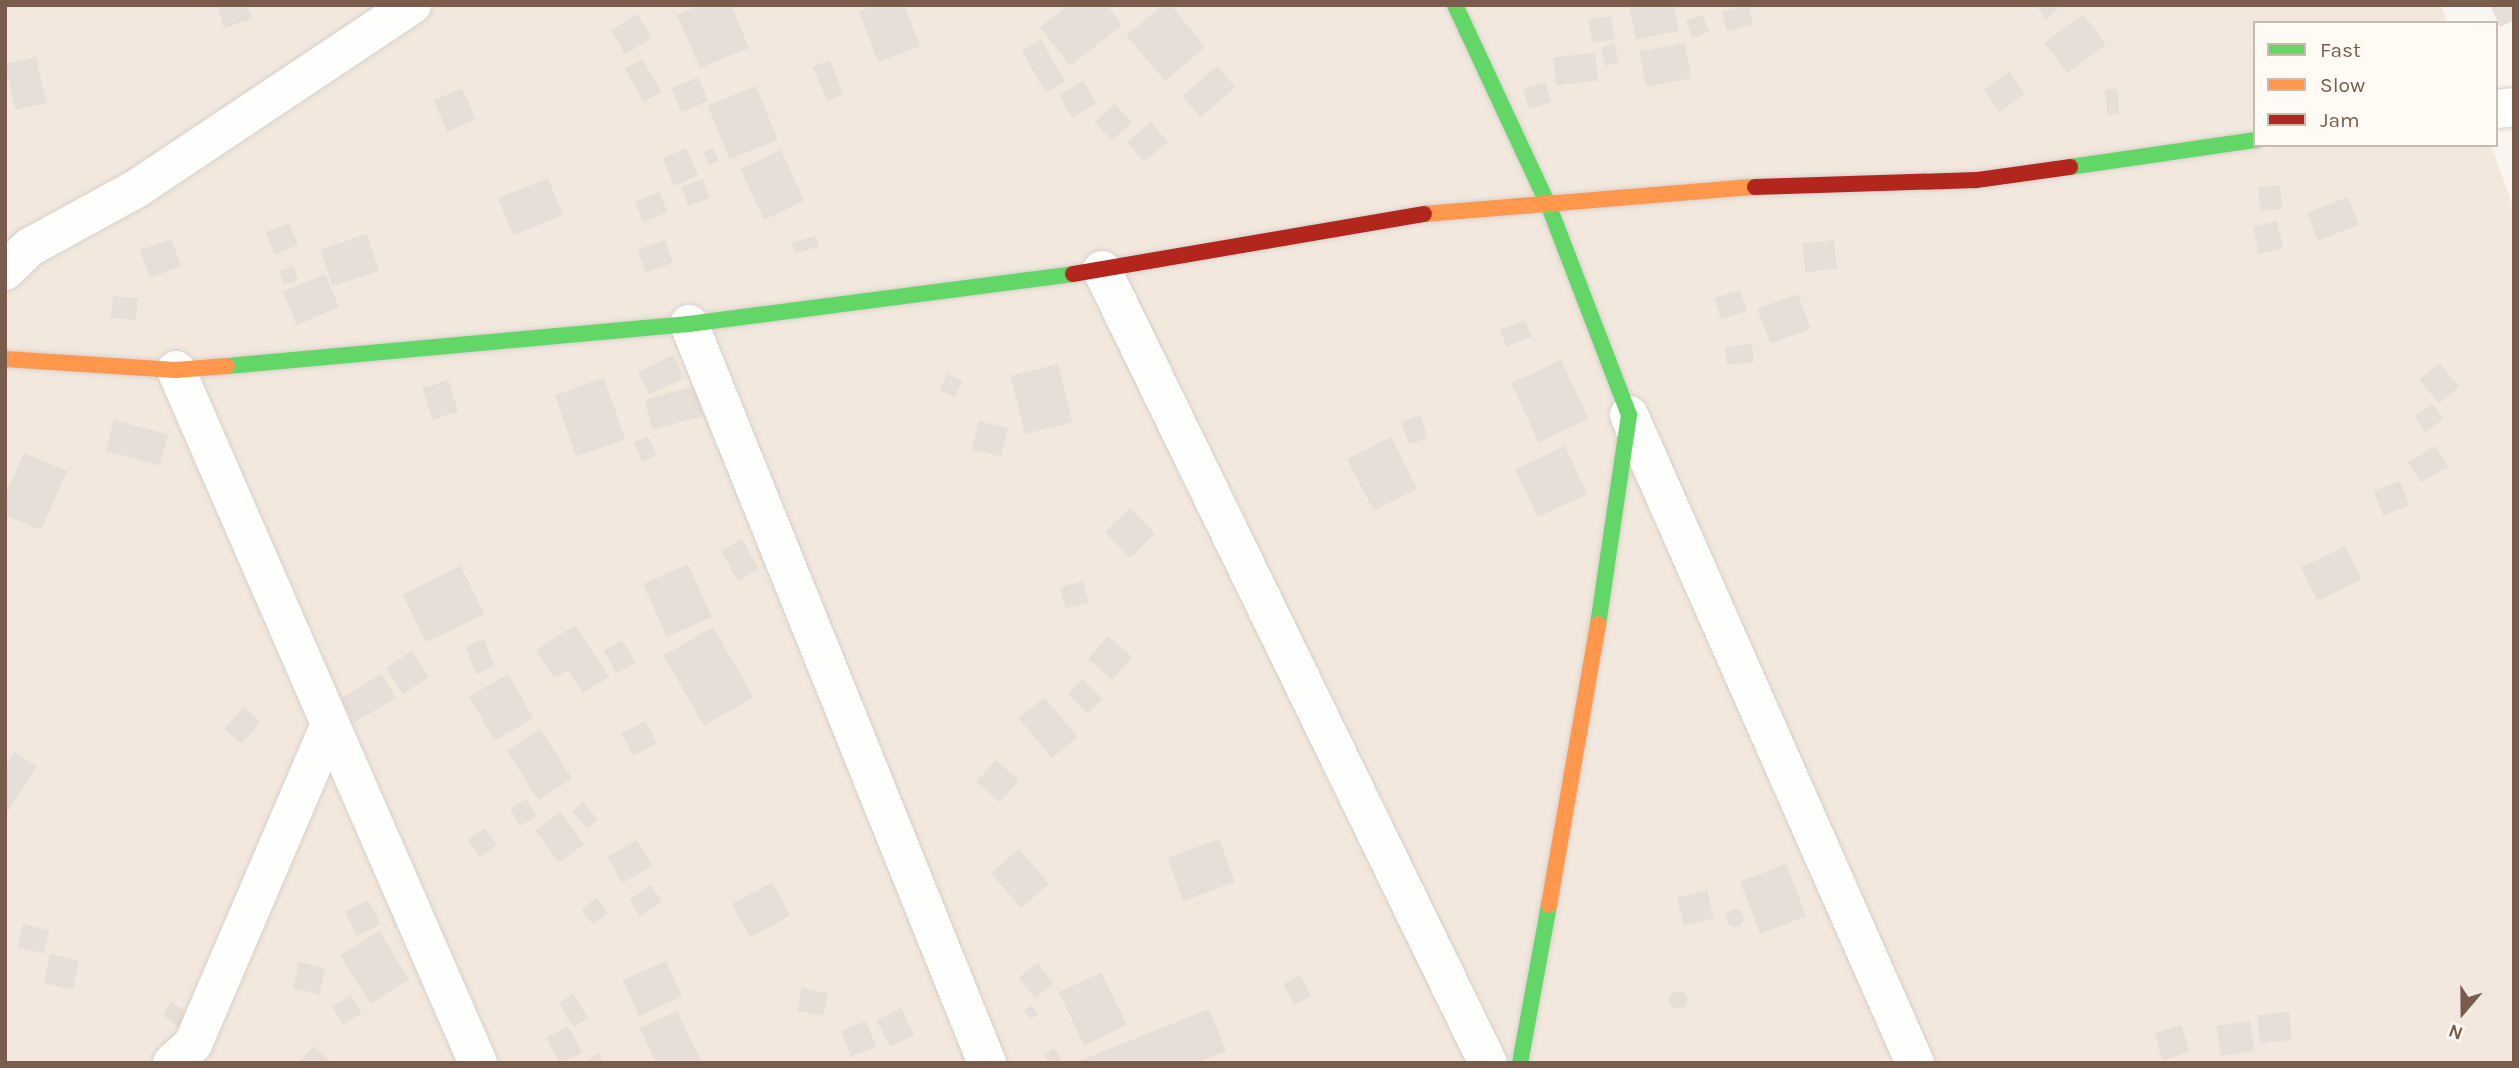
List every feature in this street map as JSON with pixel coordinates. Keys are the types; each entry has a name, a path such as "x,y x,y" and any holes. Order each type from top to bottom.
{"street":[{"path":"5,271 30,247 136,189 412,5"},
{"path":"1455,5 1548,204 1629,415 1915,1063"},
{"path":"5,359 176,370 689,324 1102,270 1376,218 1734,188 1977,180 2253,140"},
{"path":"1102,270 1488,1063"},
{"path":"689,324 987,1063"},
{"path":"176,370 328,729 478,1063"},
{"path":"1520,1063 1580,740 1629,415"},
{"path":"173,1063 193,1044 328,729"}],"shaded area":[{"path":"5,5 2441,5 2446,21 2253,21 2253,147 2492,147 2514,209 2514,1063 5,1063"}],"building":[{"path":"217,5 247,5 252,19 224,28"},
{"path":"700,5 731,5 749,48 700,68 677,15"},
{"path":"876,5 904,5 920,46 878,62 859,11"},
{"path":"1069,5 1107,5 1122,25 1070,66 1040,27"},
{"path":"1163,5 1171,5 1205,47 1165,81 1126,35"},
{"path":"1629,5 1674,5 1679,31 1636,39"},
{"path":"1748,5 1753,24 1727,31 1722,12"},
{"path":"2036,5 2059,5 2060,7 2045,20"},
{"path":"2490,5 2514,5 2514,20 2500,27"},
{"path":"637,14 652,38 626,54 611,30"},
{"path":"2083,14 2106,44 2068,73 2045,43"},
{"path":"1703,15 1709,32 1692,38 1686,21"},
{"path":"1611,16 1615,39 1592,43 1588,20"},
{"path":"1041,40 1065,82 1046,93 1022,51"},
{"path":"1685,43 1691,78 1646,86 1640,51"},
{"path":"1614,44 1619,62 1606,66 1601,48"},
{"path":"1595,53 1598,81 1556,85 1553,57"},
{"path":"36,57 47,103 15,110 5,64"},
{"path":"643,59 661,93 643,102 625,68"},
{"path":"829,60 844,94 828,101 813,67"},
{"path":"1217,66 1235,87 1201,117 1182,96"},
{"path":"2009,72 2025,94 2000,112 1984,90"},
{"path":"698,77 708,101 681,112 671,88"},
{"path":"1083,81 1096,103 1072,118 1059,95"},
{"path":"1545,82 1551,102 1529,109 1523,89"},
{"path":"756,86 778,140 730,159 708,105"},
{"path":"462,88 476,119 448,132 434,101"},
{"path":"2117,89 2119,114 2107,115 2105,90"},
{"path":"1115,104 1132,123 1112,141 1095,122"},
{"path":"1151,122 1168,142 1144,162 1127,142"},
{"path":"686,148 698,175 674,186 662,159"},
{"path":"713,148 719,161 709,165 703,153"},
{"path":"781,150 805,201 764,220 740,169"},
{"path":"548,178 563,215 513,235 498,198"},
{"path":"703,179 710,198 688,206 681,187"},
{"path":"2280,185 2282,209 2260,211 2258,187"},
{"path":"659,192 667,212 643,222 635,202"},
{"path":"2348,197 2359,225 2318,241 2307,213"},
{"path":"2277,221 2283,248 2259,254 2253,227"},
{"path":"289,223 298,245 275,255 266,232"},
{"path":"367,234 379,271 332,286 320,249"},
{"path":"816,236 819,247 795,253 792,242"},
{"path":"171,239 181,266 150,278 140,250"},
{"path":"665,240 673,263 645,272 638,249"},
{"path":"1834,240 1837,269 1805,272 1802,243"},
{"path":"293,266 298,280 284,285 279,271"},
{"path":"325,274 339,307 297,325 283,292"},
{"path":"1740,290 1747,311 1721,319 1714,298"},
{"path":"1798,294 1811,329 1770,343 1758,309"},
{"path":"113,296 138,298 136,320 111,318"},
{"path":"1525,320 1532,337 1507,347 1500,330"},
{"path":"1752,344 1754,362 1727,365 1725,347"},
{"path":"673,355 684,377 649,395 638,372"},
{"path":"1561,360 1588,419 1539,442 1511,383"},
{"path":"2439,363 2459,387 2439,403 2419,380"},
{"path":"1058,364 1073,422 1025,434 1010,376"},
{"path":"947,374 962,381 955,397 939,390"},
{"path":"604,378 625,439 576,456 555,395"},
{"path":"448,380 458,411 433,420 422,388"},
{"path":"695,386 703,416 653,429 645,399"},
{"path":"2432,404 2443,419 2425,432 2414,417"},
{"path":"1420,415 1428,438 1409,444 1401,422"},
{"path":"114,420 168,434 160,465 106,451"},
{"path":"979,421 1008,428 1001,456 972,449"},
{"path":"648,436 657,455 642,462 633,443"},
{"path":"1391,437 1417,489 1374,511 1347,459"},
{"path":"1565,446 1587,494 1538,517 1515,469"},
{"path":"2436,446 2448,467 2420,483 2408,462"},
{"path":"24,453 67,471 41,530 5,515 5,495"},
{"path":"2400,481 2409,505 2383,515 2374,491"},
{"path":"1130,508 1155,534 1130,558 1105,532"},
{"path":"742,539 759,570 738,581 721,551"},
{"path":"2345,546 2361,579 2317,601 2301,567"},
{"path":"688,564 712,617 667,637 643,584"},
{"path":"461,566 484,614 426,642 403,594"},
{"path":"1083,581 1089,602 1066,609 1060,588"},
{"path":"575,625 609,677 583,693 568,670 554,678 536,650"},
{"path":"713,627 754,697 704,726 664,656"},
{"path":"1108,636 1132,657 1112,680 1088,659"},
{"path":"484,639 495,667 476,674 465,646"},
{"path":"622,640 635,662 617,674 603,651"},
{"path":"412,651 429,677 403,694 386,668"},
{"path":"382,674 396,698 354,722 340,698"},
{"path":"508,674 534,718 495,741 469,696"},
{"path":"1083,679 1102,699 1087,714 1068,694"},
{"path":"1044,697 1077,737 1052,758 1019,718"},
{"path":"243,707 261,722 242,744 224,729"},
{"path":"645,721 657,743 634,756 621,734"},
{"path":"540,729 572,778 539,800 506,751"},
{"path":"14,752 37,766 7,813 5,766"},
{"path":"996,760 1019,781 1000,802 977,782"},
{"path":"526,799 537,816 521,826 510,809"},
{"path":"583,802 598,820 587,829 572,811"},
{"path":"560,812 584,844 559,863 535,831"},
{"path":"485,828 497,845 480,857 468,840"},
{"path":"1219,839 1235,882 1183,901 1167,858"},
{"path":"637,840 652,866 623,883 608,857"},
{"path":"1019,849 1049,884 1021,908 991,873"},
{"path":"1786,864 1806,916 1760,934 1740,882"},
{"path":"772,882 790,915 750,938 732,904"},
{"path":"651,885 662,902 640,916 629,899"},
{"path":"1707,890 1714,918 1684,926 1677,897"},
{"path":"597,898 608,913 593,925 582,909"},
{"path":"368,900 380,924 357,936 345,912"},
{"path":"1735,909 1741,912 1744,918 1741,924 1735,927 1729,924 1726,918 1729,912"},
{"path":"23,924 49,930 44,953 18,947"},
{"path":"379,931 409,979 370,1004 340,955"},
{"path":"50,954 79,960 73,990 44,983"},
{"path":"666,961 682,997 639,1016 623,980"},
{"path":"299,962 325,968 319,994 293,988"},
{"path":"1038,963 1054,984 1034,998 1019,977"},
{"path":"1101,972 1127,1025 1085,1046 1059,993"},
{"path":"1300,975 1311,996 1294,1005 1283,984"},
{"path":"802,988 828,993 823,1016 798,1011"},
{"path":"1678,991 1684,994 1687,1000 1684,1006 1678,1009 1672,1006 1669,1000 1672,994"},
{"path":"573,994 588,1018 573,1027 559,1003"},
{"path":"351,995 362,1013 343,1024 332,1006"},
{"path":"171,1002 189,1014 179,1027 163,1015"},
{"path":"1032,1005 1038,1014 1031,1019 1025,1010"},
{"path":"901,1008 914,1035 890,1047 877,1020"},
{"path":"1209,1009 1226,1051 1195,1063 1074,1063"},
{"path":"677,1011 702,1063 656,1063 640,1028"},
{"path":"2289,1012 2292,1040 2260,1043 2257,1015"},
{"path":"866,1021 876,1047 851,1057 841,1031"},
{"path":"2250,1021 2255,1051 2221,1056 2216,1026"},
{"path":"2181,1025 2190,1052 2163,1060 2154,1034"},
{"path":"568,1026 582,1052 559,1063 546,1038"},
{"path":"314,1046 332,1063 298,1063"},
{"path":"1054,1048 1061,1060 1050,1063 1044,1055"},
{"path":"599,1053 604,1063 583,1063"}],"traffic: fast":[{"path":"1455,5 1548,204 1629,415 1598,624"},
{"path":"2070,167 2253,140"},
{"path":"227,366 689,324 1073,274"},
{"path":"1520,1063 1549,905"}],"traffic: slow":[{"path":"1424,214 1755,187"},
{"path":"5,359 176,370 227,366"},
{"path":"1549,905 1598,624"}],"traffic: jam":[{"path":"1755,187 1977,180 2070,167"},
{"path":"1073,274 1424,214"}]}
